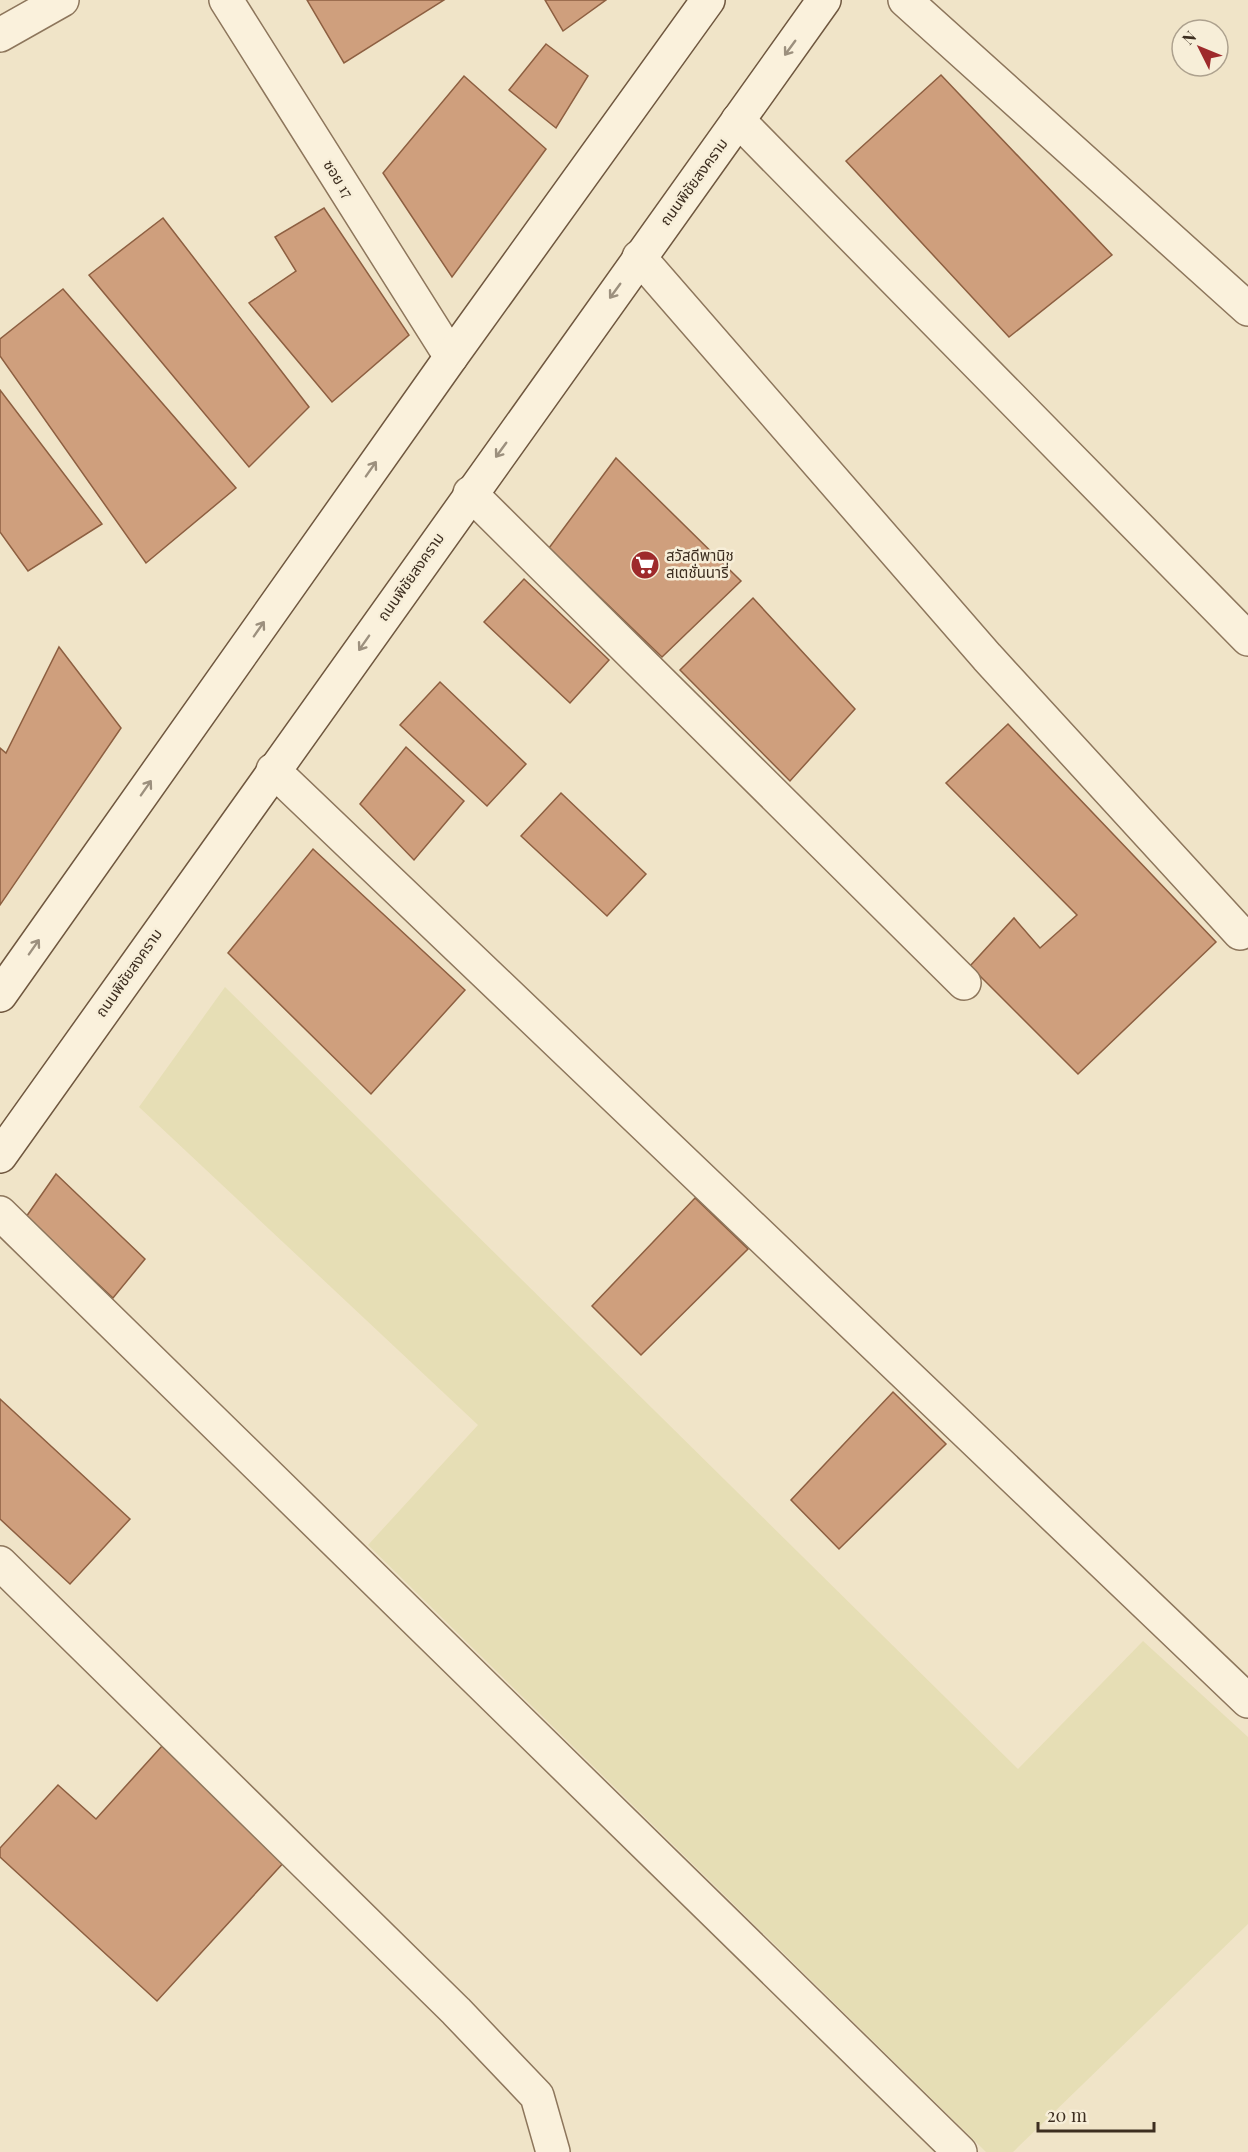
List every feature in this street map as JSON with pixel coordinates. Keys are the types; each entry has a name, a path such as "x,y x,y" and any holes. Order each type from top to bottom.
{"street":[{"path":"0,35 62,0"},
{"name":"ซอย 17","path":"226,0 451,357"},
{"path":"0,995 451,357 708,0"},
{"name":"ถนนพิชัยสงคราม","path":"0,1156 470,493 824,0"},
{"path":"905,0 1248,309"},
{"path":"738,120 1248,639"},
{"path":"639,258 987,657 1240,933"},
{"path":"470,493 964,983"},
{"path":"273,770 1248,1701"},
{"path":"0,1213 960,2152"},
{"path":"0,1563 456,2011 537,2096 554,2152"}],"shaded area":[{"path":"225,987 1018,1769 1143,1641 1248,1737 1248,1924 1013,2152 986,2152 368,1545 478,1425 139,1107"}],"building":[{"path":"307,0 444,0 344,63"},
{"path":"545,0 606,0 563,31"},
{"path":"546,44 588,76 556,128 509,90"},
{"path":"941,75 1112,255 1009,337 846,161"},
{"path":"464,76 546,149 452,277 383,173"},
{"path":"324,208 409,335 332,402 249,303 296,271 275,237"},
{"path":"163,218 309,407 249,467 89,275"},
{"path":"63,289 236,488 146,563 0,356 0,339"},
{"path":"0,390 102,524 28,571 0,532"},
{"name":"สวัสดีพานิช สเตชั่นนารี่","path":"616,458 741,581 662,657 549,548"},
{"path":"524,579 609,660 570,703 484,622"},
{"path":"753,598 855,709 790,781 680,670"},
{"path":"59,647 121,728 0,905 0,748 6,753"},
{"path":"440,682 526,764 487,806 400,725"},
{"path":"1008,724 1216,942 1078,1074 970,966 1014,918 1040,948 1077,915 946,783"},
{"path":"406,747 464,801 414,860 360,804"},
{"path":"561,793 646,874 607,916 521,836"},
{"path":"313,849 465,990 371,1094 228,953"},
{"path":"56,1174 145,1259 113,1298 26,1217"},
{"path":"695,1198 748,1249 641,1355 592,1306"},
{"path":"893,1392 946,1444 839,1549 791,1500"},
{"path":"0,1399 130,1519 70,1584 0,1519"},
{"path":"162,1746 286,1860 157,2001 0,1857 0,1848 58,1785 96,1819"}],"place":[{"name":"สวัสดีพานิช สเตชั่นนารี่","path":"645,565"}]}
